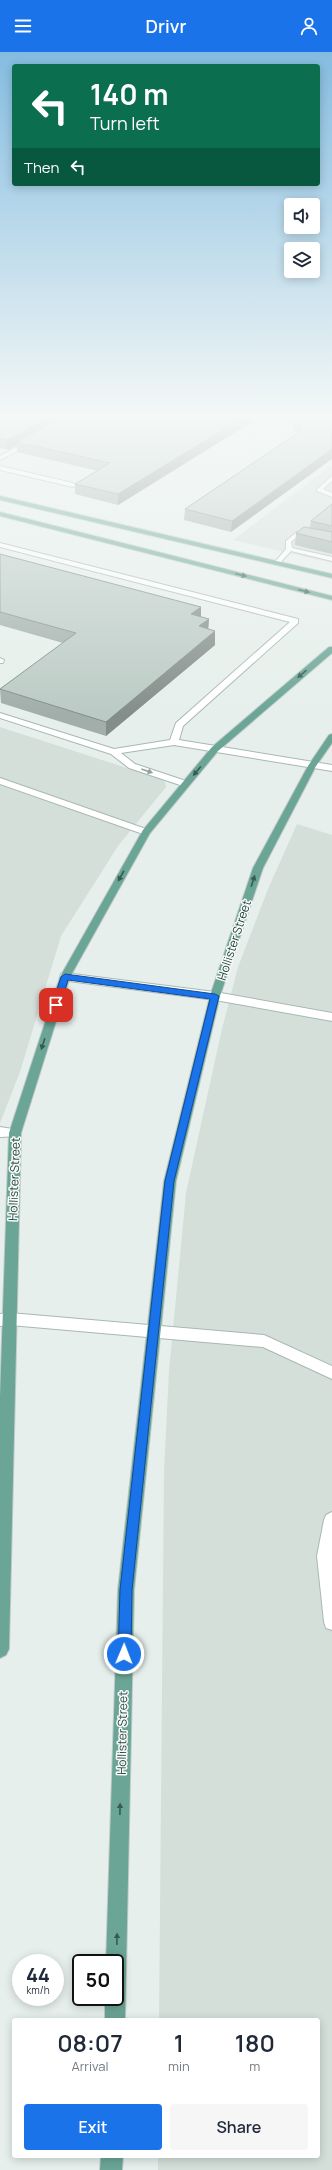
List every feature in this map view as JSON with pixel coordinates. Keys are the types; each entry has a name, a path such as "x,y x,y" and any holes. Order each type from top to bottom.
{"main road":[{"path":"11,517 332,598"},
{"path":"80,517 332,576"},
{"name":"Hollister Street","path":"0,1649 5,1319 15,1133 65,977 146,832 215,749 332,649"},
{"name":"Hollister Street","path":"115,2018 126,1590 170,1181 215,996 258,868 312,766 332,737"},
{"path":"111,2170 112,2158"}],"lane":[{"path":"277,563 288,549 288,542 297,534 332,541"},
{"path":"0,545 295,621 179,725 174,742"},
{"path":"288,549 332,559"},
{"path":"0,715 114,752 132,766 186,784"},
{"path":"114,752 174,742 312,766 332,768"},
{"path":"0,782 146,832"},
{"path":"65,977 215,996 332,1017"},
{"path":"0,1132 15,1133"},
{"path":"5,1319 154,1333 264,1341 332,1373"},
{"path":"332,1520 325,1556 332,1622"}],"shaded area":[{"path":"263,517 332,517 332,563 233,540"},
{"path":"0,727 161,779 165,782 166,787 118,846 61,936 20,1072 0,1123"},
{"path":"297,824 332,835 332,2170 158,2170 158,2158 320,2158 320,2018 159,2018 164,1471 169,1371 186,1193 221,1033 238,967 268,889"}],"building":[{"path":"216,517 238,517 232,521"},
{"path":"316,517 332,517 332,526 311,521"},
{"path":"304,527 332,532 332,542 296,533"},
{"path":"0,554 201,607 191,614 209,619 199,626 215,631 106,722 0,689 76,633 0,612"}],"route":[{"path":"56,1005 65,977 215,996 170,1181 126,1590 124,1654"}]}
